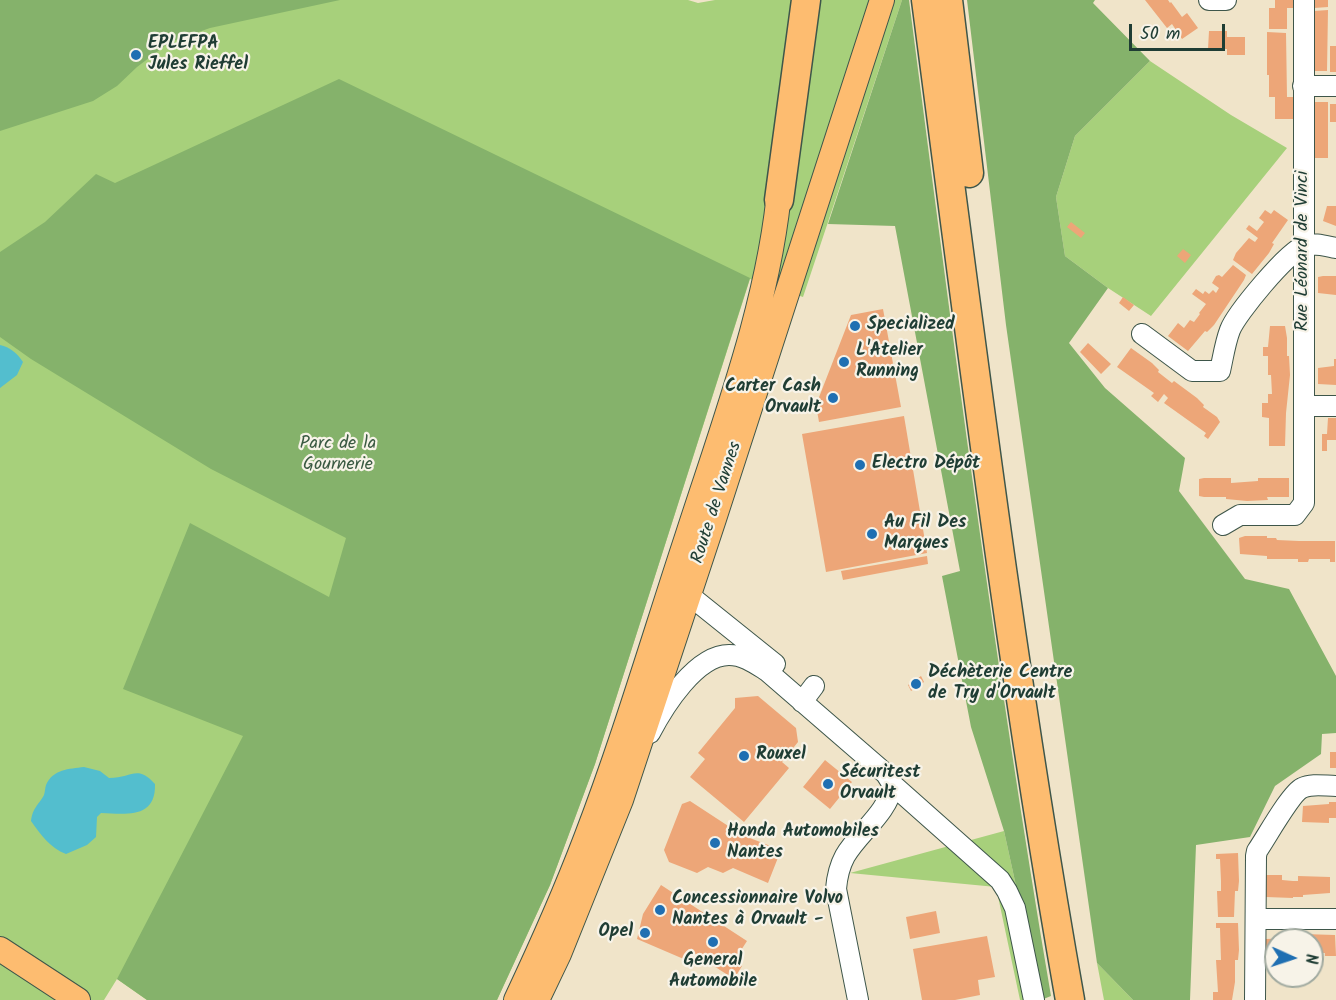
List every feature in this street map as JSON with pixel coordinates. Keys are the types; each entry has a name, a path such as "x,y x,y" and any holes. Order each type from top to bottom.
{"highway":[{"path":"779,200 806,0"},
{"path":"926,0 1006,599 1070,1000"},
{"path":"948,0 1008,476 1035,661 1090,1000"}],"main road":[{"name":"Route de Vannes","path":"516,1000 586,838 632,704 746,349 768,262 779,200 791,54 791,0"},
{"name":"Route de Vannes","path":"537,1000 560,954 632,767 882,0"},
{"path":"0,949 78,1000"}],"street":[{"path":"1209,0 1226,0"},
{"name":"Rue Léonard de Vinci","path":"1223,525 1240,515 1294,515 1314,505 1305,406 1304,0"},
{"path":"1303,86 1336,86"},
{"path":"1142,334 1192,372 1220,372 1231,328 1274,271 1290,254 1304,245 1320,244 1336,248"},
{"path":"1305,406 1336,406"},
{"path":"689,595 809,693 820,717 886,774 893,785 1000,880 1013,902"},
{"path":"632,767 659,715 680,688 706,661 719,656 732,655 749,660 809,693"},
{"path":"858,1000 836,889 838,872 845,856 890,798 893,785"},
{"path":"1255,1000 1257,851 1300,788 1312,785 1336,786"},
{"path":"1006,866 1011,878 1013,902 1034,1000"},
{"path":"1256,919 1336,919"}],"green space":[{"name":"Parc de la Gournerie","path":"0,0 688,0 698,3 715,0 902,0 803,297 750,279 595,764 550,885 497,1000 147,1000 117,979 104,1000 0,1000"},
{"path":"0,0 340,0 210,28 170,42 137,67 117,86 93,101 0,131"},
{"path":"902,0 909,0 993,623 1051,996 1041,1000 1004,831 971,727 942,576 960,571 895,226 828,224"},
{"path":"967,0 1095,0 1093,3 1150,61 1075,136 1056,197 1065,256 1108,288 1069,343 1105,388 1185,458 1179,491 1245,579 1289,589 1336,676 1336,733 1322,734 1321,754 1275,786 1250,837 1196,845 1190,1000 1133,1000 1097,963 1006,325"},
{"path":"1150,61 1231,115 1287,148 1151,316 1065,256 1056,197 1075,136"},
{"name":"Parc de la Gournerie","path":"339,79 750,278 595,764 550,885 497,1000 147,1000 117,979 243,736 123,689 190,523 329,597 346,538 211,469 31,359 0,337 0,252 45,222 96,174 115,183"},
{"path":"1004,831 1041,1000 1020,1000 996,887 850,873"},
{"path":"1097,963 1133,1000 1104,1000"}],"water":[{"path":"0,345 13,351 23,362 17,375 0,388"},
{"path":"84,767 100,771 109,778 139,773 155,784 154,795 145,809 138,812 101,813 97,817 96,837 87,845 66,854 46,840 31,821 32,816 44,795 46,785 53,776 62,771"}],"building":[{"path":"1145,0 1168,0 1182,17 1187,13 1198,28 1182,39 1172,24 1167,28"},
{"path":"1275,0 1294,0 1293,8 1287,8 1287,29 1269,29 1269,8 1275,8"},
{"path":"1314,0 1328,0 1328,7 1314,8"},
{"path":"1328,10 1327,71 1314,71 1314,11"},
{"path":"1209,31 1227,31 1227,37 1245,37 1245,55 1227,55 1227,49 1208,49"},
{"path":"1267,32 1286,33 1287,97 1293,97 1293,119 1275,119 1275,97 1269,97"},
{"path":"1330,46 1336,46 1336,72 1330,72"},
{"path":"1314,102 1328,102 1328,158 1314,158"},
{"path":"1330,104 1336,104 1336,122 1330,122"},
{"path":"1327,206 1336,206 1336,226 1323,221"},
{"path":"1265,210 1271,214 1274,210 1288,220 1272,243 1274,244 1269,253 1252,274 1233,260 1249,238 1255,242 1258,238 1246,229 1249,225 1257,231 1264,222 1259,218"},
{"path":"1071,222 1085,233 1081,238 1067,227"},
{"path":"1183,249 1191,255 1185,263 1177,256"},
{"path":"1233,265 1246,275 1244,280 1214,325 1207,332 1205,331 1188,351 1168,336 1178,323 1184,328 1190,320 1194,322 1206,304 1192,294 1196,289 1203,294 1205,291 1209,294 1213,290 1216,293 1219,288 1212,283 1216,276 1222,277"},
{"path":"1336,276 1336,295 1318,293 1318,277"},
{"path":"1123,297 1134,305 1129,311 1119,303"},
{"path":"883,309 901,407 819,422 816,405 851,315"},
{"path":"1270,326 1285,326 1287,338 1290,375 1285,446 1269,446 1269,418 1262,417 1262,403 1268,403 1268,394 1272,394 1271,375 1268,375 1268,356 1263,356 1263,347 1268,347"},
{"path":"1088,343 1111,364 1101,374 1080,352"},
{"path":"1131,348 1152,363 1159,370 1158,372 1172,383 1174,381 1197,398 1204,405 1203,407 1217,417 1220,422 1208,439 1204,436 1206,433 1164,403 1168,398 1164,394 1158,402 1151,396 1154,393 1117,367"},
{"path":"1334,359 1336,359 1336,385 1318,384 1318,368 1334,366"},
{"path":"904,416 927,553 826,572 802,434"},
{"path":"1328,418 1336,418 1336,440 1327,440 1327,451 1322,451 1322,434 1327,434"},
{"path":"1231,478 1231,483 1258,481 1258,478 1289,478 1289,497 1267,497 1268,500 1247,501 1226,499 1226,497 1199,496 1199,479"},
{"path":"1267,536 1267,538 1277,540 1335,541 1335,562 1330,562 1330,559 1309,559 1308,562 1298,562 1298,559 1267,559 1267,556 1240,554 1239,538"},
{"path":"927,556 928,564 843,580 841,571"},
{"name":"Déchèterie Centre de Try d'Orvault","path":"921,676 924,682 911,691 908,685"},
{"name":"Rouxel","path":"758,696 796,728 798,742 782,762 789,768 744,822 690,777 705,759 698,753 735,708 735,698"},
{"path":"1330,752 1336,752 1336,768 1330,768"},
{"name":"Sécuritest Orvault","path":"825,760 852,782 830,809 803,787"},
{"name":"Honda Automobiles Nantes","path":"690,801 742,835 781,850 768,883 733,868 723,873 708,867 697,873 669,862 664,850 682,804"},
{"path":"1329,802 1336,802 1336,818 1329,818 1329,823 1302,822 1303,806 1329,804"},
{"path":"1238,853 1239,881 1238,891 1235,891 1234,917 1218,917 1217,891 1221,891 1221,881 1220,859 1216,859 1216,854"},
{"path":"1266,875 1282,875 1282,880 1293,881 1298,881 1298,876 1330,877 1330,893 1293,898 1266,897"},
{"path":"661,885 747,941 734,961 742,966 734,979 692,952 686,960 637,939 643,914"},
{"path":"936,911 940,933 910,939 906,917"},
{"path":"1216,923 1238,923 1239,950 1238,960 1235,960 1232,1000 1213,1000 1213,992 1218,992 1216,960 1221,960 1220,928 1216,928"},
{"path":"1324,935 1335,935 1336,956 1325,956"},
{"path":"987,936 995,977 978,980 980,995 955,1000 922,1000 913,949"}],"place":[{"name":"EPLEFPA Jules Rieffel","path":"136,55"},
{"name":"Specialized","path":"855,326"},
{"name":"L'Atelier Running","path":"844,362"},
{"name":"Carter Cash Orvault","path":"833,398"},
{"name":"Electro Dépôt","path":"860,465"},
{"name":"Au Fil Des Marques","path":"872,534"},
{"name":"Déchèterie Centre de Try d'Orvault","path":"916,684"},
{"name":"Rouxel","path":"744,756"},
{"name":"Sécuritest Orvault","path":"828,784"},
{"name":"Honda Automobiles Nantes","path":"715,843"},
{"name":"Concessionnaire Volvo Nantes à Orvault -","path":"660,910"},
{"name":"Opel","path":"645,933"},
{"name":"General Automobile","path":"713,942"}]}
